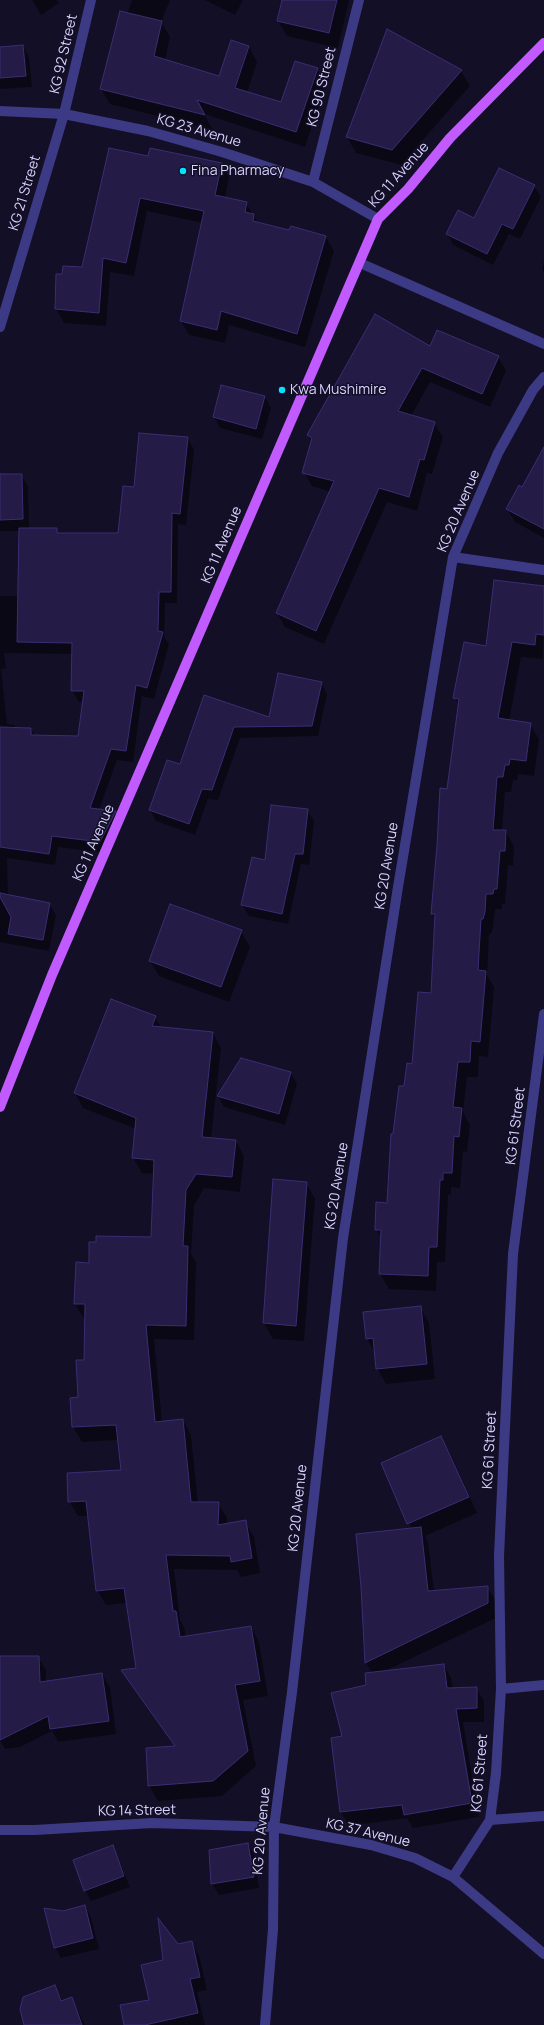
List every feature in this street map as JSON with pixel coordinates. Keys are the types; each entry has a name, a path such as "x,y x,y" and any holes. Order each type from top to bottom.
{"main road":[{"name":"KG 11 Avenue","path":"0,1107 52,975 181,679 378,219 408,189 450,138 544,43"}],"street":[{"name":"KG 92 Street","path":"64,114 91,0"},
{"name":"KG 90 Street","path":"313,182 359,0"},
{"name":"KG 23 Avenue","path":"0,111 64,114 148,131 222,152 313,182 378,219"},
{"name":"KG 21 Street","path":"0,327 64,114"},
{"path":"360,263 544,344"},
{"name":"KG 20 Avenue","path":"266,2025 273,1929 274,1827 292,1692 343,1238 398,887 453,557 498,453 534,390 544,377"},
{"path":"453,557 544,570"},
{"name":"KG 61 Street","path":"452,1877 490,1820 496,1773 501,1689 499,1556 514,1254 544,1017"},
{"path":"501,1689 544,1685"},
{"path":"490,1820 544,1816"},
{"name":"KG 14 Street","path":"0,1830 35,1830 152,1823 274,1827"},
{"name":"KG 37 Avenue","path":"274,1827 371,1845 415,1858 452,1877 544,1954"}],"building":[{"path":"282,0 337,0 329,33 277,21"},
{"path":"120,11 162,21 154,56 219,76 231,40 249,46 235,88 281,102 295,61 318,68 296,132 197,100 205,115 100,89"},
{"path":"387,29 462,70 392,150 346,137"},
{"path":"23,45 26,76 0,78 0,47"},
{"path":"109,148 148,156 150,148 222,163 215,195 247,202 245,212 254,214 253,221 289,230 291,226 326,236 297,334 221,311 217,330 180,321 204,211 140,198 126,263 103,258 99,313 55,309 56,274 62,274 63,266 82,267"},
{"path":"499,168 535,185 513,229 502,224 487,254 446,234 458,210 474,218"},
{"path":"375,314 430,346 437,330 499,356 482,394 422,368 398,411 435,422 424,460 420,459 409,497 379,488 316,631 276,613 334,481 302,473 312,438 307,435"},
{"path":"221,385 265,396 256,429 213,417"},
{"path":"139,433 188,437 180,514 172,513 171,592 159,592 158,631 163,632 147,688 136,685 126,751 111,749 90,808 116,811 100,842 52,836 49,854 0,847 0,727 31,728 31,735 78,736 84,691 71,691 72,643 17,642 19,528 57,528 57,533 118,533 123,486 134,487"},
{"path":"544,447 544,529 506,509 519,485 522,487"},
{"path":"0,474 22,474 23,519 0,520"},
{"path":"494,580 544,586 544,635 536,634 535,645 512,642 498,718 531,723 526,761 510,759 509,765 505,765 503,777 497,777 493,830 506,830 505,851 500,851 497,889 494,889 493,894 486,894 485,912 483,919 481,919 478,970 486,971 480,1042 471,1041 470,1062 458,1062 453,1107 462,1108 459,1137 454,1136 452,1173 443,1173 443,1180 440,1180 437,1247 429,1247 428,1276 379,1274 381,1230 375,1230 376,1202 387,1203 391,1134 393,1134 399,1086 404,1086 407,1063 412,1064 418,992 431,993 435,914 431,914 440,788 447,789 459,699 453,698 464,642 486,646"},
{"path":"278,673 322,682 312,726 234,727 212,790 202,789 189,824 149,810 167,760 180,764 204,695 269,717"},
{"path":"271,805 308,809 303,854 295,854 282,914 241,905 252,857 265,860"},
{"path":"0,893 50,903 43,940 8,934 11,917 0,897"},
{"path":"170,904 242,930 221,987 149,961"},
{"path":"111,999 156,1016 152,1026 213,1032 202,1137 236,1140 232,1177 196,1174 186,1190 183,1246 188,1246 186,1326 146,1325 155,1422 183,1419 191,1502 219,1502 218,1525 246,1520 252,1558 231,1562 230,1556 166,1555 173,1611 176,1611 180,1637 251,1626 260,1681 235,1685 248,1751 213,1781 148,1786 146,1748 175,1746 121,1670 136,1668 124,1588 96,1591 86,1501 68,1502 67,1473 121,1470 116,1425 72,1427 70,1398 78,1397 76,1360 84,1360 85,1304 74,1304 76,1262 89,1263 89,1242 96,1242 96,1236 151,1237 154,1160 132,1158 136,1118 74,1093"},
{"path":"241,1058 291,1072 279,1114 217,1096"},
{"path":"273,1179 307,1182 296,1326 263,1323"},
{"path":"421,1306 427,1364 376,1369 373,1338 366,1339 363,1312"},
{"path":"441,1436 469,1497 407,1524 381,1463"},
{"path":"421,1527 428,1591 488,1586 488,1603 365,1663 361,1587 356,1534"},
{"path":"0,1656 39,1656 40,1682 102,1673 109,1721 50,1729 48,1716 0,1740"},
{"path":"444,1664 447,1688 477,1687 477,1708 456,1709 472,1803 404,1815 402,1805 340,1812 331,1738 342,1736 331,1693 366,1685 365,1673"},
{"path":"248,1843 254,1877 211,1884 209,1850"},
{"path":"113,1845 124,1876 84,1891 73,1860"},
{"path":"85,1905 93,1938 54,1948 44,1908 63,1911"},
{"path":"158,1918 178,1944 192,1941 200,1977 190,1979 198,2013 145,2025 124,2025 120,2005 149,2000 141,1965 163,1960"},
{"path":"55,1985 61,2001 72,1997 82,2025 24,2025 20,2009 23,1997"}],"place":[{"name":"Fina Pharmacy","path":"183,171"},
{"name":"Kwa Mushimire","path":"282,390"}]}
